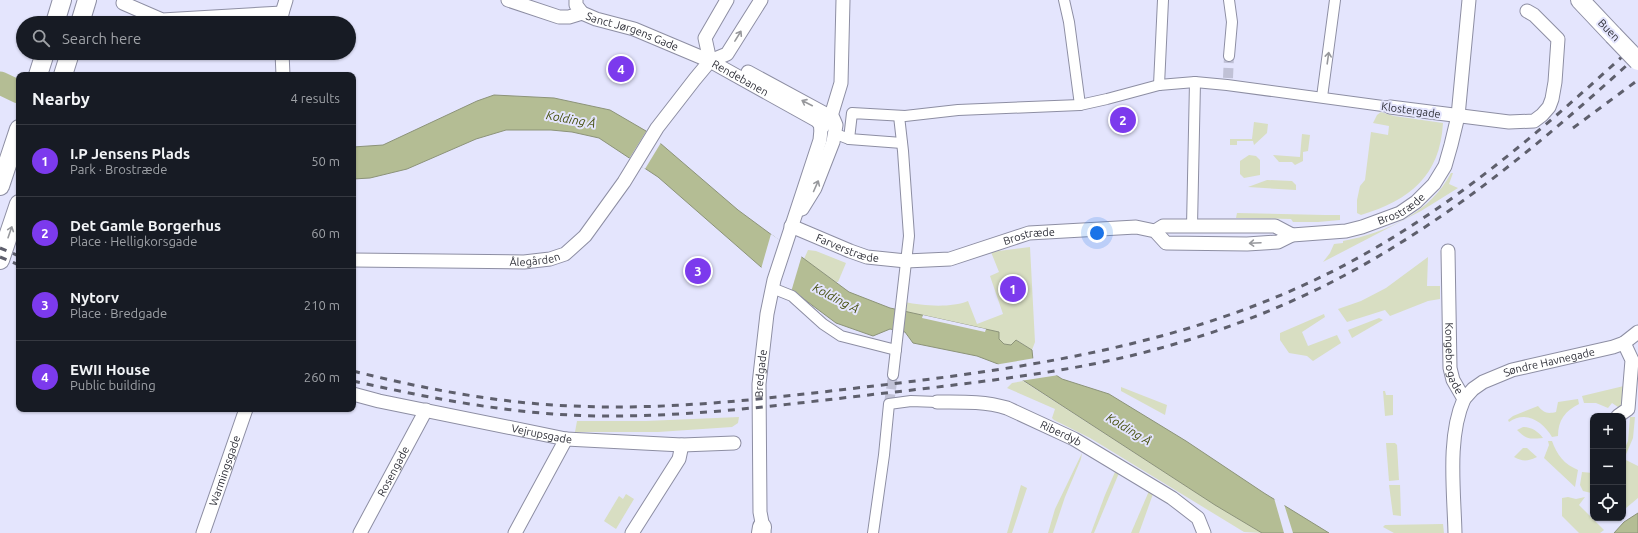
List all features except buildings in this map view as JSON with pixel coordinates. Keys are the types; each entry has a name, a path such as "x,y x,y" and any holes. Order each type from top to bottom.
{"main road":[{"path":"57,16 62,0"},
{"path":"82,16 87,0"},
{"name":"Buen","path":"1580,0 1614,34 1638,61"},
{"path":"0,186 16,148"},
{"path":"0,260 16,213"}],"street":[{"path":"124,0 122,3 153,16"},
{"path":"282,16 286,0"},
{"name":"Sanct Jørgens Gade","path":"508,0 559,17 569,17 582,13 596,20 634,29 710,61"},
{"path":"576,0 576,5 582,13"},
{"path":"727,0 705,38 710,61 727,54 761,0"},
{"name":"Bredgade","path":"763,531 760,505 759,384 767,314 773,284 820,140 821,129 831,116 841,83 842,0"},
{"path":"1064,0 1069,22 1080,105"},
{"path":"1160,85 1163,0"},
{"path":"1229,0 1232,22 1229,56"},
{"path":"1322,97 1336,0"},
{"name":"Brostræde","path":"906,261 950,259 1029,233 1136,227 1155,231 1166,243 1247,244 1278,242 1292,235 1331,233 1362,227 1400,213 1416,202 1434,184 1445,166 1458,116 1469,0"},
{"name":"Klostergade","path":"899,116 958,110 1080,105 1160,85 1227,81 1322,97 1458,116 1509,122 1534,121 1549,107 1555,82 1558,39 1534,15 1527,11"},
{"path":"282,60 283,72"},
{"name":"Rendebanen","path":"710,61 734,64 831,116"},
{"name":"Rendebanen","path":"710,61 816,120 820,124 821,129"},
{"name":"Ålegården","path":"356,260 524,262 550,260 565,254 585,236 620,188 654,134 710,61"},
{"path":"1192,226 1195,82"},
{"path":"850,140 852,113 899,116 909,236 893,375"},
{"path":"831,116 836,126 836,134 850,140 902,143"},
{"name":"Bredgade","path":"793,222 815,188 836,134"},
{"name":"Farverstræde","path":"793,222 861,255 906,261"},
{"name":"Brostræde","path":"1155,231 1163,226 1275,226 1292,235"},
{"name":"Kongebrogade","path":"1448,251 1450,368 1453,380 1464,399 1455,427 1453,443 1455,533"},
{"path":"773,284 792,296 823,324 841,336 896,350"},
{"name":"Søndre Havnegade","path":"1464,399 1484,382 1512,370 1613,348 1624,344 1638,332"},
{"path":"1622,413 1628,409 1632,360 1624,344"},
{"name":"Vejrupsgade","path":"356,395 566,439 682,445 734,443"},
{"name":"Riberdyb","path":"872,533 884,455 889,404 911,401 975,402 1007,408 1074,439 1172,498 1190,510 1198,518 1204,533"},
{"name":"Rosengade","path":"360,533 426,410"},
{"name":"Warmingsgade","path":"203,533 245,412"},
{"path":"515,533 566,439"},
{"path":"632,533 680,459 682,445"}],"shaded area":[{"path":"1381,112 1394,116 1443,123 1441,142 1436,158 1429,171 1419,183 1408,193 1394,202 1361,215 1357,213 1357,200 1360,186 1365,180 1371,132 1388,135 1389,126 1373,123 1377,115"},
{"path":"1254,122 1268,124 1267,133 1254,145 1253,141 1237,141 1237,145 1230,145 1230,139 1252,139"},
{"path":"1302,134 1310,135 1308,151 1303,152 1303,161 1295,165 1292,162 1279,162 1273,155 1300,157"},
{"path":"1249,155 1256,156 1260,160 1260,175 1244,178 1240,174 1240,161"},
{"path":"1451,173 1453,173 1449,184 1458,188 1407,218 1432,199"},
{"path":"1267,180 1292,181 1296,185 1296,190 1248,187"},
{"path":"1237,213 1340,215 1340,220 1293,222 1291,219 1236,218"},
{"path":"1402,221 1323,262 1330,253 1334,244 1343,243 1343,241 1359,237"},
{"path":"1030,247 1035,342 1032,350 1017,340 1011,345 1004,344 999,339 999,332 903,311 905,302 937,306 954,305 968,301 977,324 1003,314 990,276 999,272 991,252"},
{"path":"808,250 816,251 846,263 838,282 804,259"},
{"path":"1428,257 1427,286 1440,286 1440,299 1428,301 1390,316 1385,310 1347,322 1338,309 1361,301 1386,288"},
{"path":"1324,314 1325,317 1302,332 1308,346 1337,335 1341,343 1313,361 1307,356 1289,353 1280,340 1280,333"},
{"path":"1379,318 1383,320 1352,338 1348,330"},
{"path":"1023,381 1215,505 1262,533 1244,532 1090,438 1054,420 1052,418 1055,409 1007,388 1012,383"},
{"path":"1628,385 1621,409 1612,403 1608,408 1596,403 1584,403 1582,396"},
{"path":"1121,387 1167,405 1165,415 1121,391"},
{"path":"1383,391 1385,391 1386,395 1393,395 1393,415 1385,416"},
{"path":"1578,399 1579,404 1566,413 1563,417 1559,425 1558,436 1552,437 1539,422 1534,419 1522,417 1509,422 1508,420 1513,416 1538,406 1546,412 1556,412 1558,402"},
{"path":"739,417 738,423 732,427 658,432 575,432 577,421 646,421"},
{"path":"1630,417 1635,417 1633,438 1626,454 1626,445 1628,441"},
{"path":"1523,427 1534,430 1543,438 1531,439 1523,436 1517,430"},
{"path":"1548,441 1552,441 1556,451 1565,462 1578,470 1575,487 1544,458 1549,445"},
{"path":"1386,443 1395,443 1397,445 1399,480 1389,481"},
{"path":"1523,448 1527,448 1537,457 1520,460 1514,457"},
{"path":"1082,453 1053,533 1048,533 1055,509"},
{"path":"1626,460 1638,466 1638,498 1626,508"},
{"path":"1115,472 1119,473 1094,533 1091,533 1105,495"},
{"path":"1582,472 1590,473 1590,493 1583,491 1580,485"},
{"path":"1021,485 1027,488 1012,533 1007,533"},
{"path":"1389,485 1400,485 1401,516 1393,515"},
{"path":"1149,491 1153,494 1139,533 1131,533"},
{"path":"626,494 634,499 616,529 604,521 619,496 623,499"},
{"path":"1568,497 1576,499 1585,497 1579,505 1590,516 1590,521 1595,521 1604,530 1600,533 1579,533 1562,516 1562,498"},
{"path":"1443,524 1444,533 1394,533 1383,527 1385,525"}],"water":[{"path":"494,95 554,98 610,110 646,131 738,210 849,292 890,308 999,332 999,339 1004,344 1011,345 1016,340 1032,350 1033,360 1062,379 1109,394 1186,441 1264,493 1329,533 1262,533 1215,505 998,364 977,356 913,343 905,332 890,329 873,336 836,323 761,267 658,177 599,138 572,132 551,130 506,130 476,139 407,169 370,178 356,179 356,147 383,145 477,101"},
{"path":"1638,513 1638,533 1614,533 1624,522"}],"pier":[{"path":"647,130 662,141 645,169 629,159"},
{"path":"771,234 802,255 791,292 761,269"},
{"path":"923,315 986,329 985,332 922,318"},
{"path":"1035,358 1059,375 1020,381 994,365"},
{"path":"1274,498 1284,504 1293,533 1284,533"}],"waterway":[{"name":"Kolding Å","path":"0,83 16,91"}],"tunnel":[{"path":"1228,78 1229,56"},
{"path":"889,404 893,375"}],"railway":[{"path":"356,372 407,384 517,402 572,406 652,406 772,398 950,377 1064,358 1121,346 1176,332 1231,314 1285,293 1339,268 1420,220 1459,193 1532,136 1638,42"},
{"path":"356,382 445,400 537,413 638,416 752,408 973,383 1076,367 1144,352 1214,332 1250,318 1320,288 1364,265 1447,212 1487,183 1564,121 1638,55"},
{"path":"1573,128 1638,80"},
{"path":"0,248 16,255"},
{"path":"0,257 16,264"}],"place":[{"name":"EWII House","path":"621,69"},
{"name":"Det Gamle Borgerhus","path":"1123,120"},
{"name":"Nytorv","path":"698,271"},
{"name":"I.P Jensens Plads","path":"1013,289"}]}
